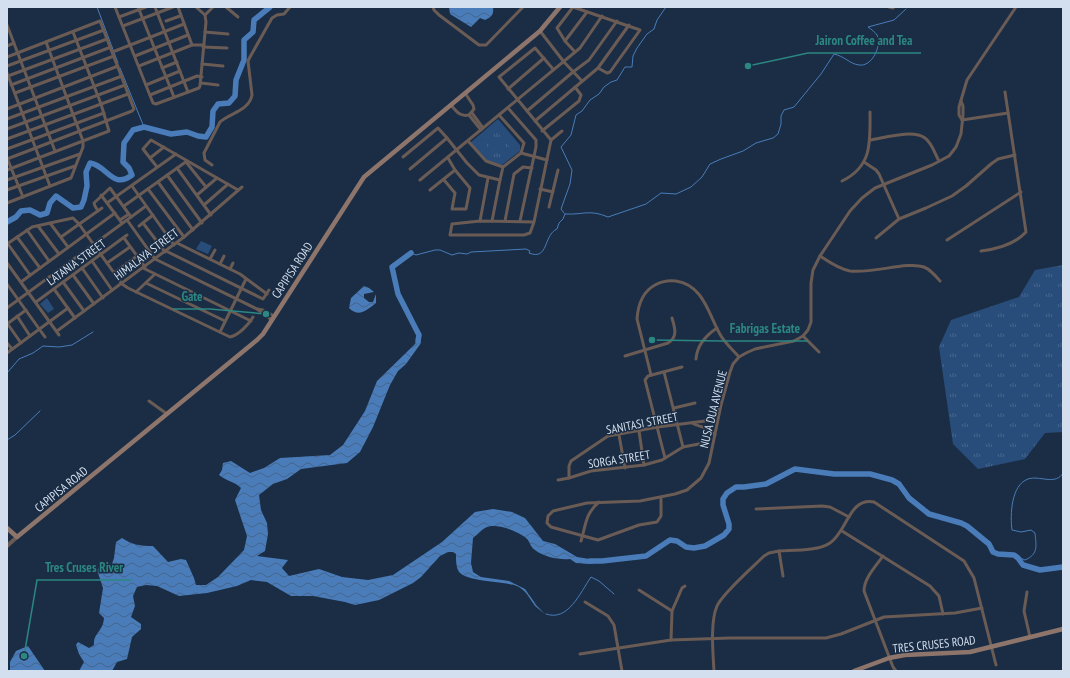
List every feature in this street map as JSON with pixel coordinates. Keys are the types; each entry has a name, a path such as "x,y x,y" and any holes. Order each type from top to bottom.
{"main road":[{"name":"CAPIPISA ROAD","path":"17,537 257,340 263,334 364,177 540,31 560,7"},
{"path":"7,528 17,537"},
{"name":"TRES CRUSES ROAD","path":"854,671 890,658 905,655 970,652 1063,629"}],"street":[{"path":"116,7 154,104 199,88 202,77 205,16 213,7"},
{"path":"119,17 138,8 146,7"},
{"path":"154,7 188,92"},
{"path":"123,26 173,7"},
{"path":"178,7 180,16 192,45"},
{"path":"196,7 205,16"},
{"path":"227,7 238,17"},
{"path":"212,165 205,160 204,153 220,122 245,107 251,100 252,95 248,61 272,18 277,15 284,14 290,7"},
{"path":"433,7 439,15 479,45 483,46 489,42 523,7"},
{"path":"575,52 565,41 557,28 573,7 640,30 610,72 607,73 598,68"},
{"path":"889,7 894,7"},
{"path":"819,352 803,336 808,330 811,322 811,283 813,270 820,256 850,211 868,193 949,156 956,147 961,134 964,115 961,101 967,80 1016,7"},
{"path":"138,8 174,97"},
{"path":"565,41 587,12"},
{"path":"166,21 180,16"},
{"path":"420,180 580,48 602,16"},
{"path":"7,57 99,21 111,47 133,110 7,158 23,197"},
{"path":"527,111 589,60 617,21"},
{"path":"115,51 184,24"},
{"path":"7,25 9,35 14,43 36,98 55,151"},
{"path":"535,121 598,68 629,25"},
{"path":"7,66 104,30"},
{"path":"540,31 582,82"},
{"path":"7,170 110,131 98,95 73,32"},
{"path":"205,32 228,34"},
{"path":"135,56 188,35"},
{"path":"50,186 8,77 107,39"},
{"path":"7,203 71,178 83,146 83,141 67,96 46,42"},
{"path":"7,46 14,43"},
{"path":"139,66 192,45 227,48"},
{"path":"11,85 111,47"},
{"path":"551,140 542,131 499,77 535,48 553,69"},
{"path":"14,93 114,56"},
{"path":"508,89 544,58"},
{"path":"162,68 177,62"},
{"path":"202,64 223,66"},
{"path":"7,102 8,108 118,66"},
{"path":"146,85 180,71"},
{"path":"7,119 122,76"},
{"path":"150,95 197,76 202,77"},
{"path":"201,83 218,85"},
{"path":"7,129 125,85"},
{"path":"542,131 580,101 581,95 575,87"},
{"path":"981,251 997,249 1026,232 1005,92"},
{"path":"451,105 460,115 465,116 470,114 474,109 473,105 464,93"},
{"path":"7,139 128,94"},
{"path":"508,108 536,140 536,148 533,156 532,168 520,221"},
{"path":"842,181 855,174 864,162 868,153 870,140 870,112"},
{"path":"7,149 104,113"},
{"path":"962,120 1008,113"},
{"path":"470,114 482,129"},
{"path":"492,221 503,167 521,153 524,143 499,115"},
{"path":"403,157 436,129 440,129 467,163 479,175 500,180"},
{"path":"534,222 480,221 452,224 450,235 524,235 530,233 534,222 551,140 562,131"},
{"path":"870,140 916,134 926,138 940,161"},
{"path":"410,169 448,138"},
{"path":"157,167 143,149 150,140 238,190"},
{"path":"468,141 486,162 503,167"},
{"path":"150,158 164,147"},
{"path":"521,153 547,160"},
{"path":"7,180 80,154"},
{"path":"107,203 176,154"},
{"path":"876,238 899,219 952,196 998,159 1015,155"},
{"path":"71,157 75,166"},
{"path":"444,180 455,193 452,209 466,209 470,188 455,170 448,158"},
{"path":"124,206 187,161"},
{"path":"187,161 206,188"},
{"path":"864,162 876,170 899,219"},
{"path":"7,190 75,166"},
{"path":"505,221 514,174 523,167 532,168"},
{"path":"177,168 211,215"},
{"path":"430,190 455,170"},
{"path":"549,207 558,170"},
{"path":"167,175 202,223"},
{"path":"197,196 217,178"},
{"path":"480,221 488,178"},
{"path":"158,182 193,230"},
{"path":"204,205 228,184"},
{"path":"132,186 176,244 230,269 268,292 263,299 165,252 143,223"},
{"name":"HIMALAYA STREET","path":"50,321 58,333 84,311 176,244 242,187"},
{"path":"98,211 94,203 109,189 112,190 117,196 130,215"},
{"path":"148,189 184,237"},
{"path":"540,189 552,192"},
{"path":"947,240 1021,192"},
{"path":"101,196 121,222"},
{"path":"7,308 94,244 130,215 146,206"},
{"path":"61,238 102,208"},
{"path":"21,282 115,213"},
{"path":"121,222 127,220 130,215"},
{"path":"139,226 153,215"},
{"path":"30,275 7,244 27,230 70,218 74,219 79,224 122,284 136,292 232,338 251,321 253,317"},
{"path":"127,220 155,259 273,318"},
{"path":"50,223 68,247"},
{"path":"38,226 59,254"},
{"path":"27,230 49,261"},
{"name":"LATANIA STREET","path":"36,302 125,236 130,247"},
{"path":"17,237 40,268"},
{"path":"107,263 130,247 144,267 251,321"},
{"path":"210,259 215,250"},
{"path":"114,273 137,256"},
{"path":"220,264 224,256"},
{"path":"820,256 834,265 849,271 867,271 919,266 930,270 940,281"},
{"path":"92,261 112,290"},
{"path":"7,263 50,321"},
{"path":"230,269 233,263"},
{"path":"82,268 103,298"},
{"path":"136,292 156,274"},
{"path":"73,275 94,304"},
{"path":"220,332 246,278"},
{"path":"63,282 84,311"},
{"path":"651,375 637,319 639,305 647,291 653,286 663,282 680,282 696,290 702,298 726,343 739,357"},
{"path":"146,283 225,321"},
{"path":"7,284 45,337"},
{"path":"7,291 11,289"},
{"path":"54,289 75,318"},
{"path":"7,352 68,308"},
{"path":"21,343 7,323 26,310"},
{"path":"17,316 30,336"},
{"path":"625,356 668,344 673,340 675,336 675,328 672,318"},
{"path":"696,359 699,345 717,328"},
{"name":"NUSA DUA AVENUE","path":"583,536 551,527 547,523 548,516 553,511 588,503 640,501 687,490 701,478 709,463 721,405 731,368 739,357 755,349 794,341 803,336"},
{"path":"7,342 12,349"},
{"path":"665,458 646,378 651,375 682,366"},
{"path":"664,372 683,447"},
{"path":"149,401 167,414"},
{"path":"674,408 695,403"},
{"path":"705,427 705,421 712,416 721,405"},
{"name":"SANITASI STREET","path":"569,478 569,466 574,458 608,436 658,427 705,421"},
{"name":"SANITASI STREET","path":"692,423 705,427 715,435"},
{"path":"639,431 644,465"},
{"path":"619,435 625,468"},
{"name":"SORGA STREET","path":"558,480 591,471 644,465 662,460 683,447 704,443"},
{"path":"583,536 598,540 639,525 657,522 661,516 661,497"},
{"path":"714,671 713,638 715,611 724,595 764,556 769,553 825,546 831,543 842,531 848,517 860,504 868,501 874,502 964,561 974,578 996,665"},
{"path":"581,541 587,516 592,508 599,502"},
{"path":"756,509 822,506 830,507 848,517"},
{"path":"842,531 883,556 936,592 939,596 943,614"},
{"name":"CAPIPISA ROAD","path":"7,546 17,537"},
{"path":"779,551 783,576"},
{"path":"883,556 864,586 865,595 893,667 896,671"},
{"path":"671,640 672,611 682,588 685,586"},
{"path":"639,590 672,611"},
{"path":"1027,592 1024,611 1030,637"},
{"path":"585,602 608,616 614,625 622,671"},
{"path":"580,654 671,640 713,638 826,638 841,634 884,617 943,614 982,608"}],"green space":[{"path":"498,119 520,145 520,151 502,165 487,161 470,143"},
{"path":"498,120 508,133 502,138 492,125"},
{"path":"509,133 519,146 513,151 503,138"},
{"path":"481,138 489,149 483,154 475,143"},
{"path":"201,241 212,246 208,254 196,249"},
{"path":"1063,265 1063,432 1045,433 1025,459 978,469 953,444 939,347 951,320 1019,297 1035,270"},
{"path":"47,298 54,309 48,313 40,304"}],"water":[{"path":"449,7 493,7 493,12 489,18 485,20 480,18 471,27 450,14"},
{"path":"364,286 374,292 364,294 364,298 369,302 373,302 376,294 376,303 363,312 360,313 353,311 349,308 351,298"},
{"path":"419,335 421,343 406,364 398,371 390,385 373,427 360,452 347,463 301,469 287,479 273,484 259,495 261,510 267,523 268,534 265,551 257,556 288,560 282,568 289,576 319,569 342,577 368,580 393,575 442,542 475,512 493,509 512,512 525,518 543,541 555,544 577,557 602,561 646,556 589,564 576,563 570,559 547,556 533,549 526,538 506,528 490,526 482,530 473,538 471,563 473,572 481,577 509,581 525,589 537,606 545,614 535,606 526,593 519,587 476,579 461,574 457,568 456,554 453,552 448,552 440,556 421,577 413,583 379,600 355,605 313,596 291,596 267,582 251,580 237,586 207,593 179,596 157,586 146,585 137,587 133,596 135,606 131,617 141,624 141,629 132,637 127,659 117,662 112,671 79,671 84,662 76,645 78,642 89,648 94,645 95,638 102,626 104,618 99,613 103,588 97,570 102,563 112,564 116,542 122,538 137,545 153,546 168,562 181,559 186,560 196,585 206,585 218,577 244,550 247,536 235,500 241,488 219,475 222,470 223,463 231,461 250,473 264,468 280,458 330,455 343,445 365,411 377,381 415,344"},
{"path":"28,646 45,671 10,671 10,662 16,651"}],"waterway":[{"path":"97,7 118,63"},
{"path":"7,222 16,217 21,211 30,210 40,215 47,213 50,203 56,196 73,208 81,207 87,186 86,172 90,163 96,165 119,180 125,179 132,175 129,168 123,162 124,143 133,130 144,127 171,134 187,132 206,137 212,127 213,111 218,104 229,103 235,96 236,80 244,60 244,40 253,32 254,20 270,7"},
{"path":"564,213 561,209 570,184 572,170 561,147 571,135 576,115 582,111 590,100 599,94 604,87 617,80 625,67 632,67 633,56 637,48 647,34 654,29 657,20 666,7"},
{"path":"565,214 596,213 608,217 646,204 661,193 676,194 691,187 702,177 710,164 743,151 756,143 773,138 778,134 781,124 781,116 784,110 794,107 821,74 834,54 859,65 868,63 875,55 878,45 877,35 868,27 894,20 906,9"},
{"path":"120,68 144,127"},
{"path":"411,253 416,255 440,250 452,255 459,253 467,254 471,252 526,249 530,251 529,253 535,255 543,251 550,236 557,229 565,214"},
{"path":"411,253 392,267 398,294 419,335 418,341"},
{"path":"7,373 19,359 33,353 43,346 59,347 72,345 93,332"},
{"path":"7,440 15,435 40,411"},
{"path":"590,561 646,556 670,540 677,541 686,547 694,548 705,546 724,535 729,529 729,524 723,505 723,499 727,493 736,487 766,484 795,469 834,474 870,474 892,480 899,484 909,498 929,514 967,526 989,544 993,552 998,554 1014,555 1023,565 1040,570 1063,567"},
{"path":"1014,555 1025,560 1033,555 1036,549 1035,533 1031,530 1021,532 1012,530 1011,517 1013,501 1018,487 1022,482 1028,479 1052,480 1060,477 1063,473"},
{"path":"546,614 561,614 567,610 578,598 591,577 599,581 614,594"}],"place":[{"name":"Jairon Coffee and Tea","path":"748,66"},
{"name":"Gate","path":"266,314"},
{"name":"Fabrigas Estate","path":"652,340"},
{"name":"Tres Cruses River","path":"24,656"}]}
